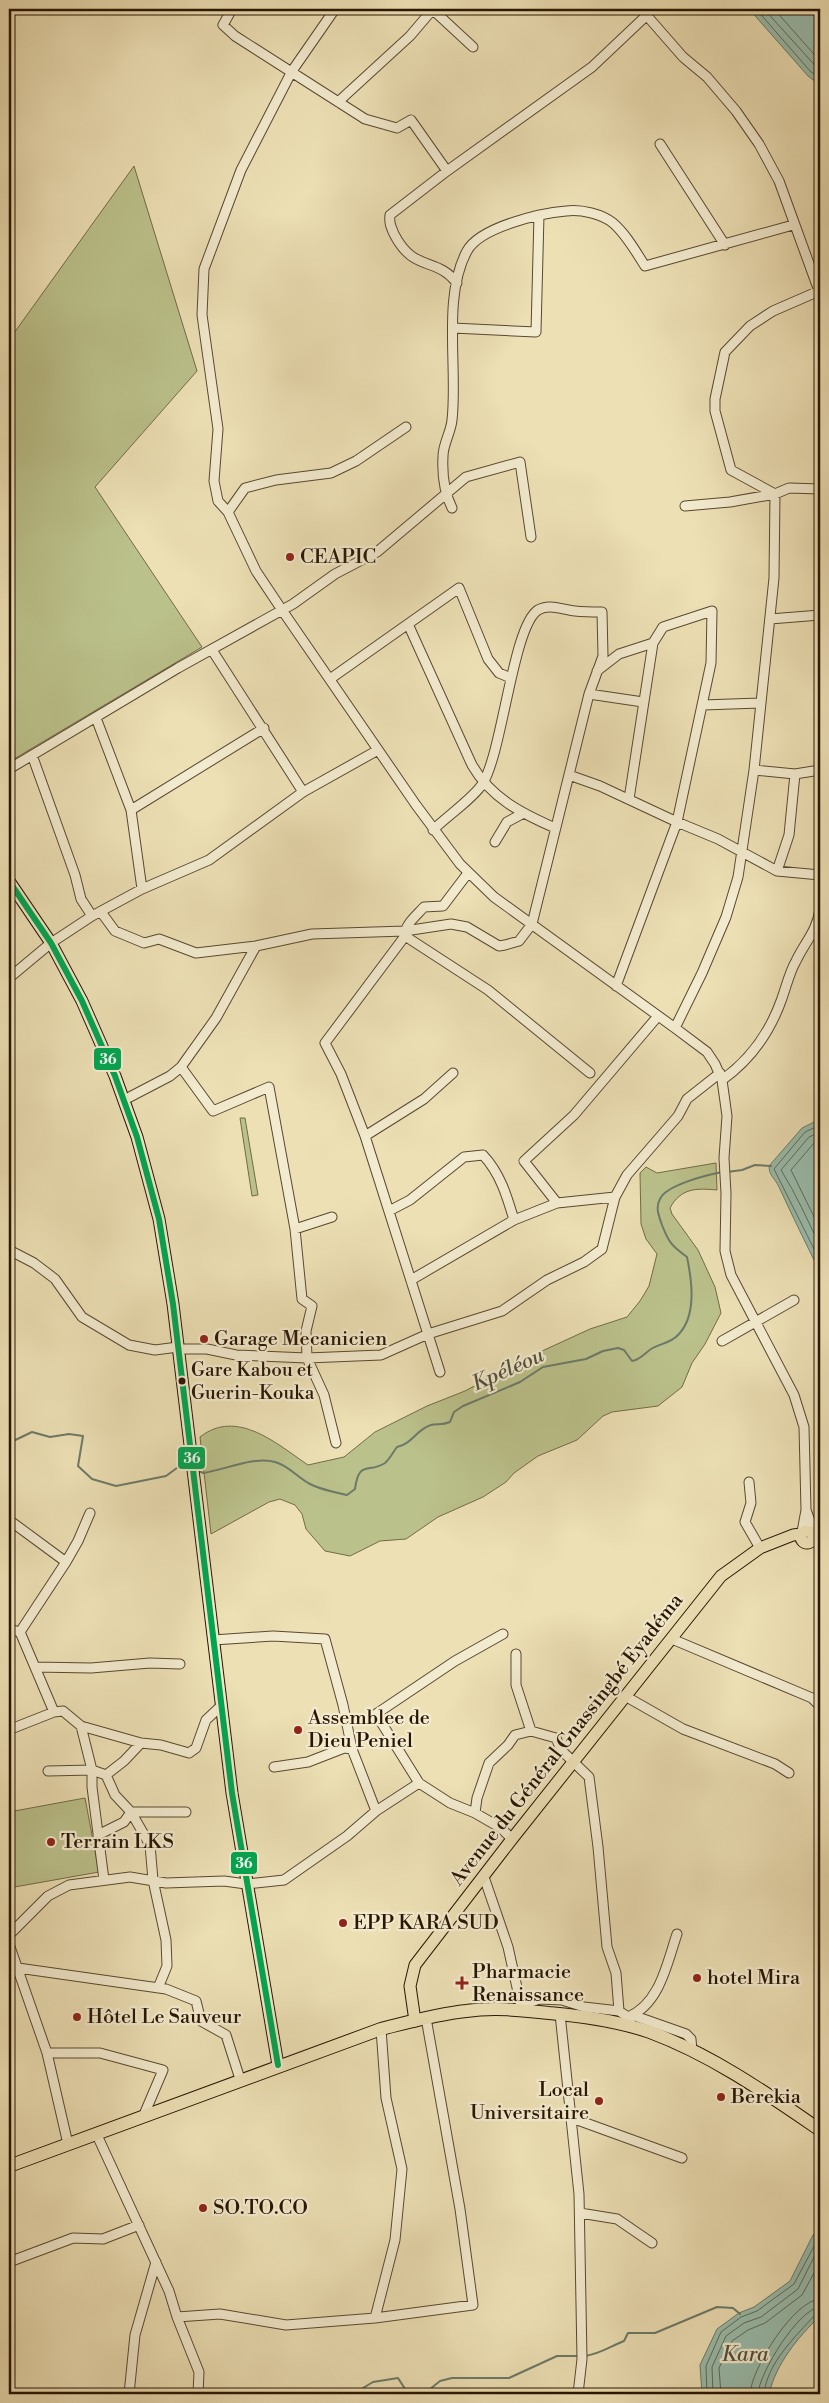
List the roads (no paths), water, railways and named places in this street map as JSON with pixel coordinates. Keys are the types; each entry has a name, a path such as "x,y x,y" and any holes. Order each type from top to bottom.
{"highway":[{"path":"9,2166 278,2065 381,2030 421,2019 472,2010 521,2007 560,2014 630,2020 692,2051 761,2090 820,2130"}],"main road":[{"path":"9,881 51,944 82,1001 124,1100 137,1137 163,1238 197,1490 213,1640 246,1884 278,2065"},
{"name":"Avenue du Général Gnassingbé Eyadéma","path":"421,2019 410,1986 415,1966 573,1761 672,1639 720,1576 760,1548 784,1539 810,1536"}],"street":[{"path":"232,9 223,25 235,36 366,119 397,128 411,120 447,171"},
{"path":"335,9 292,72 241,170 204,269 202,315 218,429 214,481 218,501 228,512 256,571 452,856 494,897 706,1052 721,1076 727,1116 724,1158 726,1193 725,1251 731,1275 794,1395 804,1427 806,1510 810,1536"},
{"path":"338,102 410,36 432,9 473,47"},
{"path":"457,283 445,271 414,260 404,251 389,222 390,215 447,171 592,67 644,12 683,57 707,77 736,111 759,144 779,181 793,225 819,291 773,311 750,326 725,352 715,399 715,411 731,470 775,494"},
{"path":"660,144 725,245"},
{"path":"452,508 445,496 443,454 452,421 453,328 457,283 462,262 472,243 496,229 540,215 568,210 598,215 613,223 645,266 793,225"},
{"path":"453,328 536,332 540,215"},
{"path":"228,512 245,488 276,480 331,473 356,461 406,427"},
{"path":"9,769 178,668 282,610 335,574 377,552 466,477 520,462 531,536"},
{"path":"685,506 730,502 775,494 789,488 820,489"},
{"path":"675,1028 702,973 726,917 738,877 754,770 774,578 775,494"},
{"path":"820,522 820,537"},
{"path":"330,679 459,588 488,659 499,673 511,678"},
{"path":"101,912 115,930 144,943 159,939 196,953 256,946 312,934 405,933 436,925 461,926 475,931 499,946 519,941 532,924 589,694 603,656 602,612 576,612 547,606 536,611 527,624 511,678 497,745 483,784 433,830"},
{"path":"616,986 677,822 711,663 712,611 663,627 653,643 629,799"},
{"path":"770,619 820,616"},
{"path":"408,624 472,765 483,784 522,814 555,828"},
{"path":"597,671 619,654 653,643"},
{"path":"212,650 264,728 303,792"},
{"path":"589,694 643,702"},
{"path":"703,704 760,703"},
{"path":"96,718 131,810 142,889"},
{"path":"131,810 264,728"},
{"path":"9,978 51,944 92,916 142,889 209,860 303,792 378,750"},
{"path":"32,755 64,844 81,900 92,916"},
{"path":"754,770 795,774 820,770"},
{"path":"777,872 789,835 795,774"},
{"path":"569,775 600,786 742,851 777,872 820,875"},
{"path":"495,842 507,822 522,814"},
{"path":"440,1372 365,1136 341,1074 325,1044 424,907 443,906 468,872"},
{"path":"9,1250 34,1263 55,1279 82,1317 129,1345 155,1350 178,1348 207,1349 236,1355 307,1358 381,1355 428,1334 502,1311 547,1280 584,1262 602,1249 615,1196 626,1175 678,1116 687,1099 721,1076 741,1066 762,1041 781,1003 795,962 818,924 820,909"},
{"path":"405,933 488,990 590,1073"},
{"path":"124,1100 170,1076 180,1067 216,1018 256,946"},
{"path":"557,1203 524,1161 574,1115 658,1016"},
{"path":"180,1067 213,1111 270,1087 295,1229 302,1299 312,1306 306,1331 307,1358 324,1395 336,1443"},
{"path":"365,1136 424,1099 452,1072"},
{"path":"389,1211 410,1200 464,1156 483,1155 492,1164 502,1183 514,1220"},
{"path":"411,1280 514,1220 557,1203 615,1196"},
{"path":"295,1229 332,1217"},
{"path":"722,1341 794,1300"},
{"path":"749,1482 751,1503 745,1522 760,1548"},
{"path":"20,1632 66,1562 90,1514"},
{"path":"9,1520 66,1562"},
{"path":"9,1629 20,1632"},
{"path":"20,1632 54,1712"},
{"path":"503,1634 455,1661 376,1714 418,1783 450,1803 475,1813 501,1828 512,1839"},
{"path":"213,1640 273,1636 325,1639 343,1705 352,1749 376,1811"},
{"path":"672,1639 812,1698 820,1706"},
{"path":"516,1654 516,1685 531,1731"},
{"path":"35,1667 91,1668 150,1663 180,1664"},
{"path":"625,1696 683,1729 775,1764 789,1773"},
{"path":"11,1729 54,1712 63,1711 81,1726 142,1743 161,1745 186,1753 192,1752 206,1720 222,1705"},
{"path":"81,1726 92,1770 92,1787 104,1880"},
{"path":"475,1813 477,1798 489,1763 508,1745 515,1735 531,1731 556,1738 561,1750 589,1777 598,1847 607,1948 616,1973 619,2011"},
{"path":"106,1775 124,1762 142,1743"},
{"path":"274,1767 308,1762 344,1748 352,1749"},
{"path":"48,1771 92,1770 106,1775 115,1795 131,1812 150,1845 153,1880 166,1940 167,1966 158,1988"},
{"path":"9,1934 48,1896 70,1886 130,1877 166,1883 224,1881 246,1884 284,1880 347,1836 376,1811 418,1783"},
{"path":"98,1835 124,1822 131,1812"},
{"path":"131,1812 186,1812"},
{"path":"484,1877 508,1948 521,2007 540,1999 556,1999 584,2007 619,2011 630,2020 655,1995 677,1934"},
{"path":"9,1944 47,2053 68,2144"},
{"path":"18,1968 158,1988 196,2001 202,2021 226,2035 240,2079"},
{"path":"560,2014 572,2118 580,2213 582,2355 578,2394"},
{"path":"177,2317 220,2314 286,2325 376,2318 473,2305 460,2209 421,2019"},
{"path":"376,2318 395,2240 402,2168 386,2098 381,2030"},
{"path":"47,2053 100,2053 162,2070 143,2117"},
{"path":"572,2118 682,2158"},
{"path":"96,2133 169,2291 177,2317 199,2372 198,2394"},
{"path":"580,2213 617,2219 652,2243"},
{"path":"9,2262 73,2238 103,2239 138,2225"},
{"path":"129,2394 135,2335 156,2262"}],"water":[{"path":"749,9 820,9 820,85 808,76"},
{"path":"820,1119 820,1272 779,1187 771,1175 769,1166 802,1128"},
{"name":"Kara","path":"820,2228 820,2316 804,2333 782,2362 769,2394 702,2394 700,2365 717,2329 739,2313 754,2307 790,2281 813,2235"}],"waterway":[{"name":"Kpéléou","path":"727,1172 742,1170 755,1165 771,1166"},
{"name":"Kpéléou","path":"197,1470 203,1473 249,1462 275,1462 314,1486 347,1495 355,1489 362,1470 385,1463 397,1447 407,1443 426,1427 450,1422 454,1412 463,1406 520,1382 543,1367 586,1359 603,1351 618,1348 624,1350 632,1361 640,1358 654,1347 672,1340 684,1327 688,1318 692,1298 691,1287 687,1257 672,1244 664,1231 658,1212 659,1202 664,1194 678,1185 722,1172"},
{"path":"9,1443 32,1432 50,1437 69,1434 83,1436 78,1466 92,1479 116,1486 166,1476 185,1462 187,1463"},
{"path":"584,2356 599,2352 624,2341 628,2333 655,2333 717,2307 733,2308 740,2314"},
{"path":"424,2394 440,2381 452,2378 509,2378 557,2356 580,2356"},
{"path":"353,2394 373,2382 398,2378 407,2392 422,2394"},
{"path":"249,2394 317,2392 319,2394"}],"place":[{"name":"CEAPIC","path":"290,557"},
{"name":"Garage Mecanicien","path":"204,1339"},
{"name":"Gare Kabou et Guerin-Kouka","path":"182,1381"},
{"name":"Assemblee de Dieu Peniel","path":"298,1730"},
{"name":"Terrain LKS","path":"51,1842"},
{"name":"EPP KARA SUD","path":"343,1923"},
{"name":"hotel Mira","path":"697,1978"},
{"name":"Pharmacie Renaissance","path":"462,1983"},
{"name":"Hôtel Le Sauveur","path":"77,2017"},
{"name":"Berekia","path":"721,2097"},
{"name":"Local Universitaire","path":"599,2101"},
{"name":"SO.TO.CO","path":"203,2208"}]}
